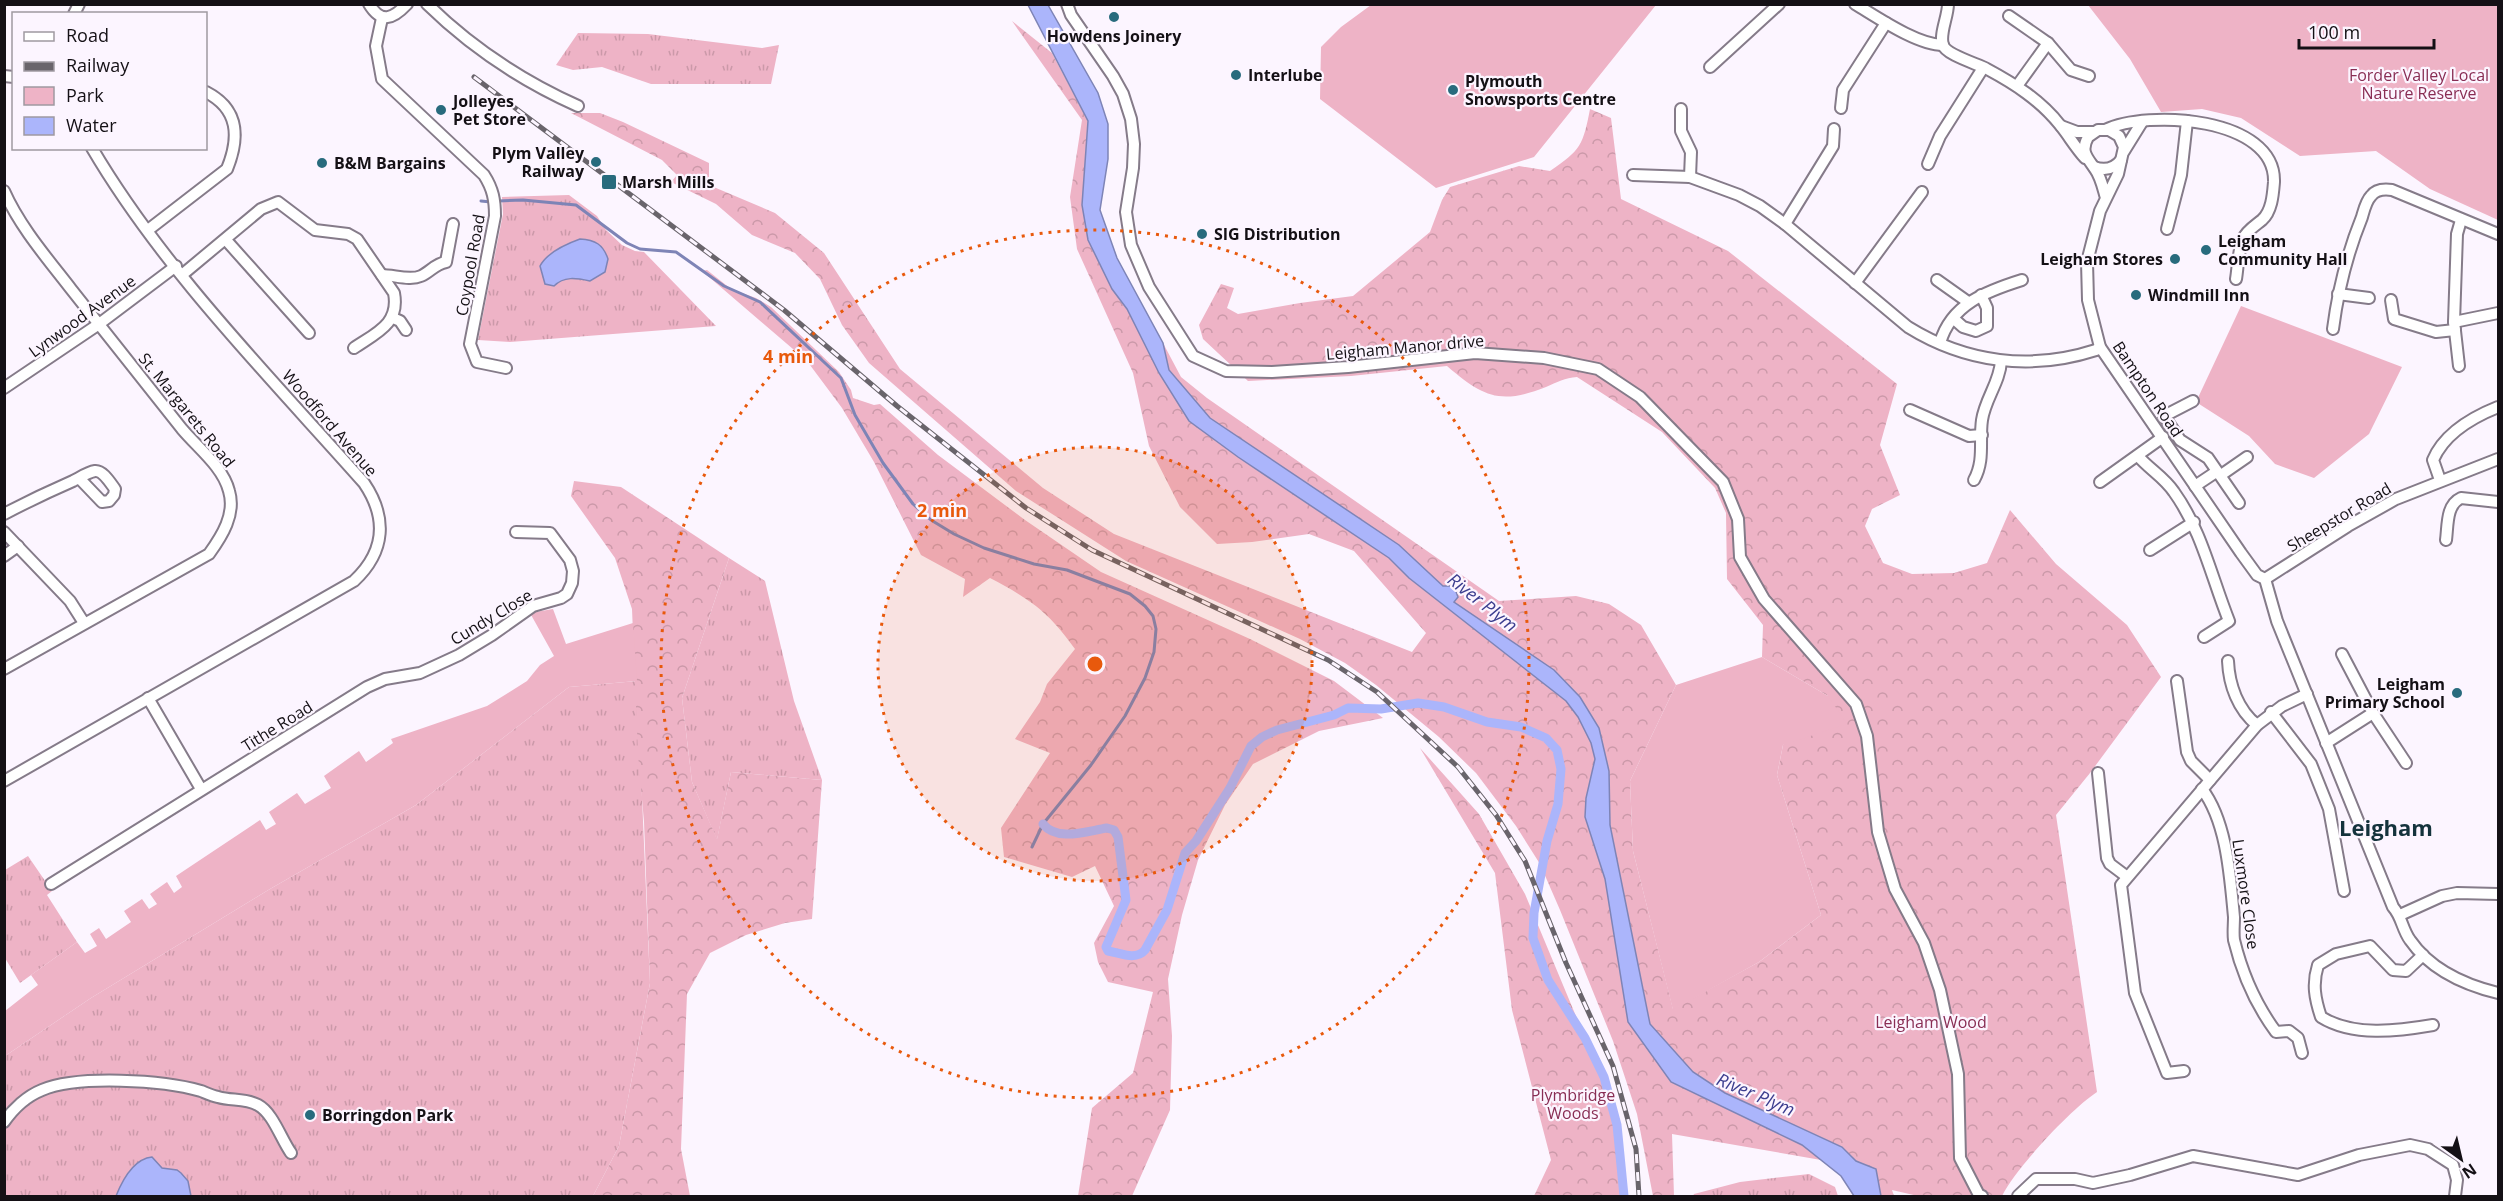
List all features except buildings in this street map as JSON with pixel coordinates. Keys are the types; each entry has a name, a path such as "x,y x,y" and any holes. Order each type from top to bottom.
{"street":[{"path":"369,4 377,16 382,18 390,17 407,4"},
{"path":"427,4 473,45 518,76 579,106"},
{"name":"Leigham Manor drive","path":"1067,4 1071,15 1123,94 1131,119 1134,144 1133,168 1126,212 1131,245 1149,287 1193,357 1226,371 1272,372 1348,367 1475,353 1544,358 1598,369 1640,397 1723,482 1738,519 1740,557 1764,599 1856,704 1867,736 1878,832 1895,889 1924,943 1940,990 1958,1074 1959,1158 1982,1197"},
{"path":"1710,68 1779,4"},
{"path":"1855,4 1886,23 1928,42 1943,45"},
{"path":"1948,4 1943,45 1947,51 2018,86 2041,105 2061,126 2075,148 2094,167 2106,198"},
{"path":"2009,16 2048,44 2071,70 2089,76"},
{"name":"Coypool Road","path":"382,18 376,46 382,79 484,175 495,202 495,216 470,344 477,362 506,368"},
{"path":"1840,108 1843,90 1886,23"},
{"path":"2018,86 2048,44"},
{"path":"1928,164 1940,136 1983,68"},
{"path":"148,230 227,169 237,137 232,119 223,104 207,93"},
{"path":"1682,109 1681,131 1691,152 1690,177"},
{"path":"2086,158 2086,141 2100,131 2117,124 2172,120 2187,122 2232,130 2258,144 2272,162 2274,180 2271,205 2265,218 2243,237 2236,279"},
{"name":"Bampton Road","path":"2142,122 2122,155 2118,174 2106,198 2091,239 2086,282 2088,300 2100,347 2243,556 2257,575 2265,579"},
{"path":"2167,229 2181,175 2187,122"},
{"path":"2061,126 2077,132 2100,131 2119,136 2122,155 2111,168 2103,170 2094,167"},
{"path":"1785,224 1833,146 1834,129"},
{"name":"Woodford Avenue","path":"4,781 354,581 362,574 371,559 381,529 380,513 373,496 364,483 180,270 148,230 93,150"},
{"path":"1633,175 1690,177 1739,195 1785,224 1908,327 1966,353 2001,361 2034,363 2062,360 2100,347"},
{"path":"2333,329 2338,294 2353,238 2371,195 2378,191 2392,190 2499,234"},
{"name":"St. Margarets Road","path":"4,191 17,218 188,436 222,475 230,492 230,516 221,537 210,554 4,669"},
{"path":"1856,283 1922,192"},
{"name":"Lynwood Avenue","path":"4,388 226,240 261,209 278,202 315,230 348,234 357,239 382,275"},
{"path":"2459,366 2454,326 2457,234 2461,220"},
{"path":"382,275 412,278 421,276 439,263 446,262 453,224"},
{"path":"226,240 309,333"},
{"path":"354,348 386,326 393,318 396,301 394,293 382,275"},
{"path":"1937,280 1968,302"},
{"path":"1940,343 1942,334 1968,302 2022,280"},
{"path":"2338,294 2369,298"},
{"path":"1953,319 1963,327 1976,331 1986,326 1987,308 1981,295"},
{"path":"2391,300 2394,319 2436,332 2499,313"},
{"path":"393,318 400,321 406,330"},
{"path":"1974,480 1981,462 1982,419 1989,395 2000,376 2001,361"},
{"name":"Bampton Road","path":"2193,400 2164,416 2180,440 2208,458 2240,503"},
{"path":"2440,480 2433,460 2440,447 2467,423 2499,407"},
{"path":"1910,410 1970,436 1982,435"},
{"path":"2100,482 2163,437"},
{"path":"2138,456 2149,468 2163,477 2194,522 2229,621 2204,637"},
{"path":"2195,486 2247,457"},
{"name":"Sheepstor Road","path":"2265,579 2348,526 2396,499 2440,480 2498,461"},
{"path":"4,514 79,478"},
{"path":"2446,540 2451,506 2456,501 2461,498 2499,502"},
{"path":"2150,550 2194,522"},
{"path":"516,531 550,533 556,540 566,532"},
{"path":"4,532 70,601 84,623"},
{"name":"Cundy Close","path":"367,687 385,679 420,673 492,635 533,606 567,594 572,583 573,571 570,560 556,540"},
{"path":"4,556 18,546"},
{"path":"2265,579 2275,614 2379,874 2393,907 2400,915 2405,933 2423,956 2451,975 2469,984 2499,993"},
{"path":"2342,654 2373,713 2406,763"},
{"path":"2228,661 2229,675 2241,708 2245,716 2257,725"},
{"path":"2177,681 2187,752 2191,761 2210,780"},
{"name":"Tithe Road","path":"51,884 367,687"},
{"path":"2184,1071 2167,1073 2135,993 2120,892 2121,885 2126,876 2257,725 2271,712 2307,694"},
{"path":"148,698 201,789"},
{"path":"2271,712 2311,764 2329,809 2344,891"},
{"path":"2326,742 2373,713"},
{"path":"2098,773 2107,858 2110,864 2126,876"},
{"name":"Luxmore Close","path":"2202,789 2220,820 2234,919 2234,938 2248,983 2271,1026 2276,1032 2289,1031 2298,1038 2302,1053"},
{"path":"2400,915 2442,896 2457,893 2499,894"},
{"path":"2423,956 2406,971 2393,970 2370,946 2336,954 2318,965 2315,976 2315,999 2321,1017 2342,1027 2397,1031 2433,1025"},
{"path":"4,1122 19,1104 41,1090 67,1083 117,1081 173,1086 256,1104 264,1109 291,1153"},
{"path":"2018,1197 2036,1179 2075,1179 2093,1183 2130,1175 2193,1156 2298,1175 2359,1155 2410,1145 2428,1149 2453,1165 2457,1180 2455,1197"}],"green space":[{"name":"Plymouth Snowsports Centre","path":"1371,5 1656,5 1534,157 1436,188 1320,99 1321,47 1341,27"},
{"name":"Forder Valley Local Nature Reserve","path":"2088,5 2498,5 2498,220 2430,189 2376,151 2300,156 2241,118 2202,109 2161,112 2130,59"},
{"path":"1012,21 1052,53 1088,121 1082,205 1112,289 1127,309 1159,373 1189,421 1238,457 1389,558 1409,578 1566,701 1578,717 1591,743 1595,759 1586,798 1585,817 1605,879 1628,1022 1672,1082 1802,1145 1821,1160 1672,1134 1674,1196 1653,1196 1637,1114 1613,1041 1560,910 1540,864 1516,826 1476,773 1439,737 1376,685 1345,663 1300,639 1126,561 1016,491 869,363 842,325 820,279 795,253 752,235 716,204 671,182 677,175 662,160 571,113 600,113 709,163 709,185 775,213 824,253 900,369 1043,488 1114,534 1412,652 1426,633 1354,551 1309,534 1217,544 1180,507 1149,446 1133,373 1077,249 1070,197 1082,120"},
{"path":"578,33 648,34 762,48 779,45 771,84 651,84 602,67 573,70 556,65"},
{"name":"Leigham Wood","path":"1590,109 1611,118 1621,199 1728,251 1897,384 1880,445 1900,495 1872,509 1865,526 1883,563 1912,574 1954,573 1987,563 2010,510 2056,564 2127,625 2161,677 2056,815 2097,1092 2045,1140 2002,1196 1918,1196 1892,1190 1894,1196 1881,1196 1875,1169 1856,1161 1842,1147 1725,1093 1693,1072 1650,1024 1610,825 1609,771 1599,728 1580,697 1554,670 1453,602 1443,586 1399,545 1210,418 1169,370 1163,343 1181,377 1207,398 1499,601 1576,596 1609,604 1641,625 1676,685 1630,781 1633,851 1673,1009 1759,962 1821,915 1777,775 1783,745 1828,696 1762,657 1763,625 1727,579 1726,513 1715,488 1662,432 1577,377 1561,380 1530,393 1516,396 1493,395 1482,391 1447,366 1351,376 1248,381 1203,339 1199,325 1221,284 1234,288 1227,308 1238,314 1353,296 1430,232 1442,200 1450,187 1519,166 1550,171 1568,158 1579,146"},
{"path":"569,195 597,216 606,230 622,245 644,252 716,326 510,342 478,340 503,214 502,197"},
{"path":"707,270 731,289 756,298 771,307 839,372 851,390 853,398 874,405 880,404 938,455 1025,520 1101,572 1250,639 1334,681 1383,718 1319,731 1253,764 1225,805 1198,860 1182,915 1168,979 1172,1036 1170,1110 1132,1196 1078,1196 1092,1108 1133,1073 1153,992 1108,982 1098,962 1094,943 1114,906 1095,866 1072,877 1004,857 1001,828 1050,753 1015,739 1040,702 1047,684 1075,649 1047,616 1017,593 990,578 963,597 965,579 921,555 874,462 842,408 807,361 702,271"},
{"path":"2241,306 2402,367 2369,434 2314,478 2275,464 2249,436 2196,402"},
{"path":"574,481 621,487 729,558 682,698 692,782 717,839 731,772 822,780 812,919 785,923 746,935 710,953 687,994 681,1149 690,1196 593,1196 619,1146 650,983 632,609 615,558 571,496"},
{"path":"729,558 765,581 794,701 822,780 731,772 717,840 692,782 682,698"},
{"path":"553,609 566,644 633,623 637,681 569,687 416,805 270,889 91,998 5,1056 5,1011 38,985 31,975 77,942 85,953 97,946 90,934 99,928 106,939 131,922 124,911 142,899 149,909 157,904 150,894 167,882 174,893 182,887 176,876 260,820 266,830 276,824 269,812 297,793 305,804 331,788 324,776 359,751 366,762 393,743 391,739 487,706 527,681 540,665 554,656 530,613"},
{"path":"1762,657 1828,696 1847,724 1783,745 1777,775 1821,915 1759,962 1673,1010 1633,851 1630,781 1676,685"},
{"path":"637,681 650,983 619,1146 593,1196 5,1196 5,1056 91,998 270,889 416,805 569,687"},
{"name":"Plymbridge Woods","path":"1420,748 1479,814 1525,894 1606,1088 1623,1158 1627,1196 1534,1196 1551,1160 1512,1010 1495,873"},
{"path":"28,856 52,891 47,895 77,942 20,983 5,958 5,870"},
{"path":"1809,1174 1835,1187 1838,1196 1693,1196 1740,1182"}],"water":[{"name":"River Plym","path":"1028,5 1048,5 1098,93 1108,124 1108,159 1100,210 1117,258 1163,343 1169,370 1210,418 1399,545 1443,586 1454,586 1458,597 1454,602 1554,670 1580,697 1599,728 1609,771 1610,825 1650,1024 1693,1072 1725,1093 1842,1147 1856,1161 1876,1169 1881,1196 1854,1196 1841,1176 1802,1145 1671,1082 1628,1022 1605,879 1585,817 1586,798 1595,759 1591,743 1578,717 1566,701 1409,578 1389,558 1238,457 1189,421 1159,373 1127,309 1112,289 1088,240 1082,205 1088,121"},
{"path":"580,239 590,240 601,246 608,259 605,272 590,281 570,279 554,286 545,284 540,266 543,261 557,250"},
{"path":"152,1157 162,1168 177,1170 181,1173 188,1181 191,1196 116,1196 134,1166"}],"waterway":[{"path":"498,201 523,200 576,205 627,243 640,249 676,252 724,286 760,302 841,378 855,415 883,463 913,504 931,520 984,548 1034,564 1067,570 1130,594 1145,606 1153,616 1156,629 1154,652 1145,678 1125,716 1091,765 1043,824 1032,847"},
{"path":"481,201 491,202"},
{"path":"1043,824 1056,833 1064,834 1107,828 1114,830 1118,837 1126,900 1106,947 1108,951 1133,956 1145,950 1167,910 1185,853 1196,841 1230,788 1251,746 1262,737 1277,730 1334,715 1348,708 1381,709 1418,703 1444,707 1487,722 1521,727 1546,738 1557,750 1561,769 1558,804 1547,841 1534,913 1533,938 1548,980 1585,1038 1604,1077 1617,1125 1624,1196"}],"railway":[{"path":"474,77 784,310 897,406 1026,508 1092,550 1328,660 1377,692 1458,767 1496,815 1525,861 1566,963 1613,1066 1636,1149 1639,1196"}],"place":[{"name":"Howdens Joinery","path":"1114,17"},
{"name":"Interlube","path":"1236,75"},
{"name":"Plymouth Snowsports Centre","path":"1453,90"},
{"name":"Jolleyes Pet Store","path":"441,110"},
{"name":"Plym Valley Railway","path":"596,162"},
{"name":"B&M Bargains","path":"322,163"},
{"name":"Marsh Mills","path":"609,182"},
{"name":"SIG Distribution","path":"1202,234"},
{"name":"Leigham Community Hall","path":"2206,250"},
{"name":"Leigham Stores","path":"2175,259"},
{"name":"Windmill Inn","path":"2136,295"},
{"name":"Leigham Primary School","path":"2457,693"},
{"name":"Borringdon Park","path":"310,1115"}],"district":[{"name":"Leigham","path":"2386,827"}]}
